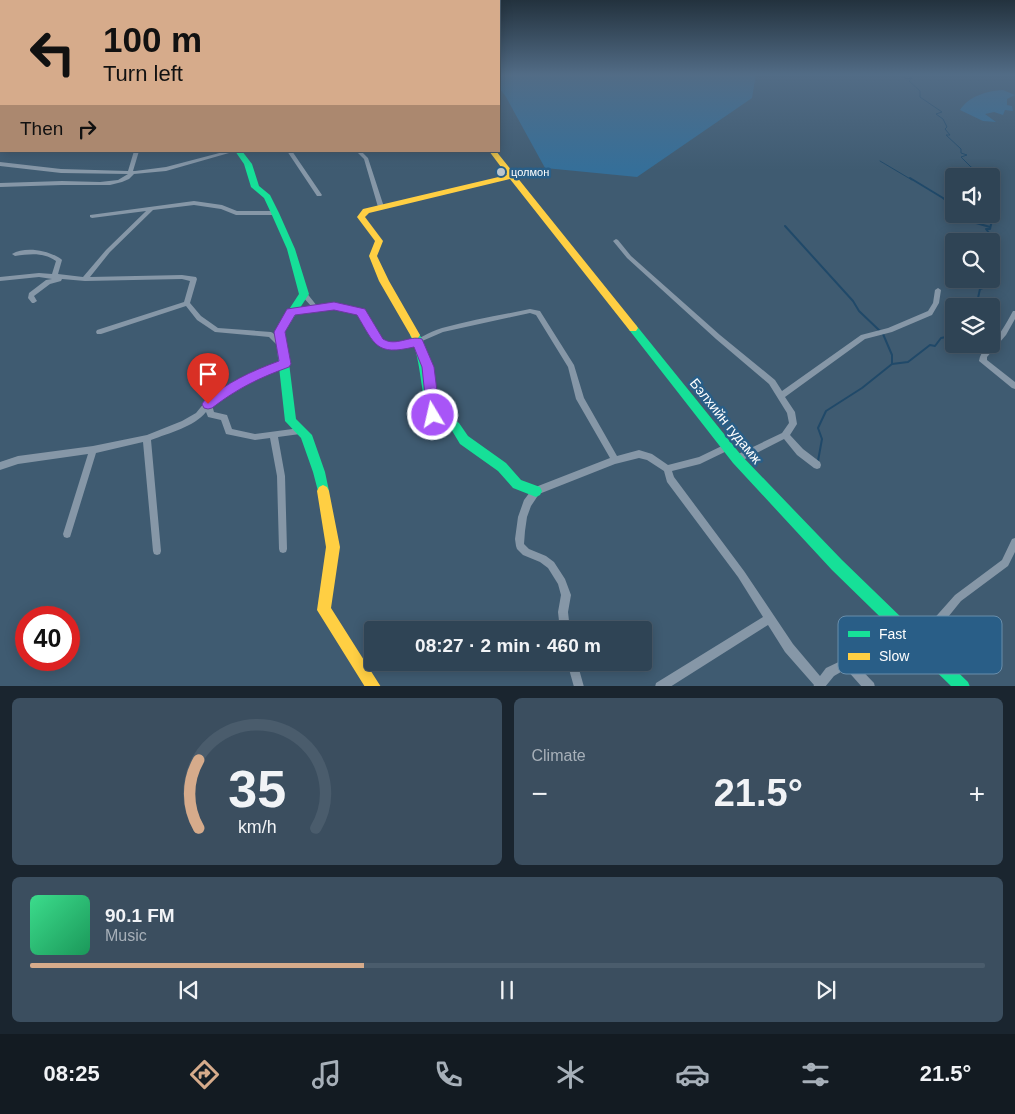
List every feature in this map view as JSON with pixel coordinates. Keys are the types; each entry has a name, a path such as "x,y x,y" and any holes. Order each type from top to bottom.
{"street":[{"path":"0,185 30,186 69,183 90,185 125,180 131,173 137,152"},
{"path":"0,164 44,170 131,173 166,168 232,152"},
{"path":"237,152 248,164 255,187 267,197 291,250 304,294 315,307"},
{"path":"290,152 319,195"},
{"path":"359,152 366,158 381,207"},
{"name":"Бэлхийн гудамж","path":"493,152 737,459 836,565 890,616"},
{"path":"511,176 366,211 361,217 379,241 373,256 380,276 418,342 428,367 431,398 436,420 449,422 455,426 464,440 502,467 517,484 536,492"},
{"path":"92,216 194,203 222,207 236,213 275,213"},
{"path":"85,279 108,251 151,209"},
{"path":"616,241 629,257 718,337 772,382 791,412 793,424 786,435 737,459"},
{"path":"15,254 38,251 50,253 59,260 54,277"},
{"path":"0,278 39,275 85,279 182,277 194,279 188,303"},
{"path":"34,301 31,295 40,287 62,278"},
{"path":"781,396 863,337 890,330 930,313 936,302 938,290"},
{"path":"304,294 280,332 291,421 306,435 319,472 333,547 324,610 374,686"},
{"path":"99,332 188,303"},
{"path":"188,303 199,318 217,330 272,335 281,346"},
{"path":"291,312 315,307 334,306 361,312 379,342 385,345 398,346 418,342 440,330 530,311 538,313 571,367 580,399 615,460"},
{"path":"1015,312 1004,333 983,356 984,360 1015,386"},
{"path":"0,466 18,460 93,450 147,438 185,423 199,415 208,404 232,386 253,375 285,364"},
{"path":"208,404 211,415 224,417 228,432 255,437 274,436 300,431"},
{"path":"786,435 800,452 817,465"},
{"path":"274,436 281,476 283,549"},
{"path":"147,438 157,551"},
{"path":"667,469 700,460 728,447"},
{"path":"67,534 93,450"},
{"path":"564,621 563,612 566,595 562,582 552,565 544,559 526,552 520,546 519,528 528,498 536,492 615,460 639,454 649,457 667,469 670,479 740,574 768,619 819,685 830,672 838,668"},
{"path":"943,616 958,598 1005,563 1015,542"},
{"path":"660,686 768,619"},
{"path":"575,671 579,686"},
{"path":"859,674 870,686"},
{"name":"Бэлхийн гудамж","path":"950,674 963,686"}],"shaded area":[{"path":"511,106 740,106 637,177 545,168"},
{"path":"963,106 1012,106 1013,111 1005,110 1003,115 994,112 985,114 996,122 983,121 960,110"}],"waterway":[{"path":"933,106 942,112 936,114 943,119 947,127 945,129 950,135 946,135 961,149 961,153 967,155 961,157 973,168"},
{"path":"880,161 912,180"},
{"path":"910,178 945,200"},
{"path":"976,223 990,227"},
{"path":"989,233 986,229 990,229 991,223"},
{"path":"785,226 853,301 859,311 880,331"},
{"path":"978,298 980,289 983,288"},
{"path":"883,334 892,355 892,364"},
{"path":"892,364 908,362 930,345 935,346 941,338 945,337"},
{"path":"818,461 822,439 818,428 826,411 862,388 892,364"}],"traffic: fast":[{"path":"239,152 248,164 255,187 267,197 275,213 291,249 304,294 280,331 291,421 306,435 319,472 323,491"},
{"path":"633,328 737,459 837,565 890,616"},
{"path":"415,335 426,368 432,410 436,420 449,422 455,426 464,440 502,467 517,484 536,491"},
{"path":"950,674 962,686"}],"traffic: slow":[{"path":"493,152 633,328"},
{"path":"415,335 384,281 373,256 379,241 361,217 366,211 511,176"},
{"path":"323,491 333,547 324,610 373,686"}],"place":[{"name":"цолмон","path":"501,172"}],"route":[{"path":"208,404 232,386 253,375 285,364 280,332 291,312 315,307 334,306 361,312 381,344 398,346 418,342 428,367 433,415"}]}
